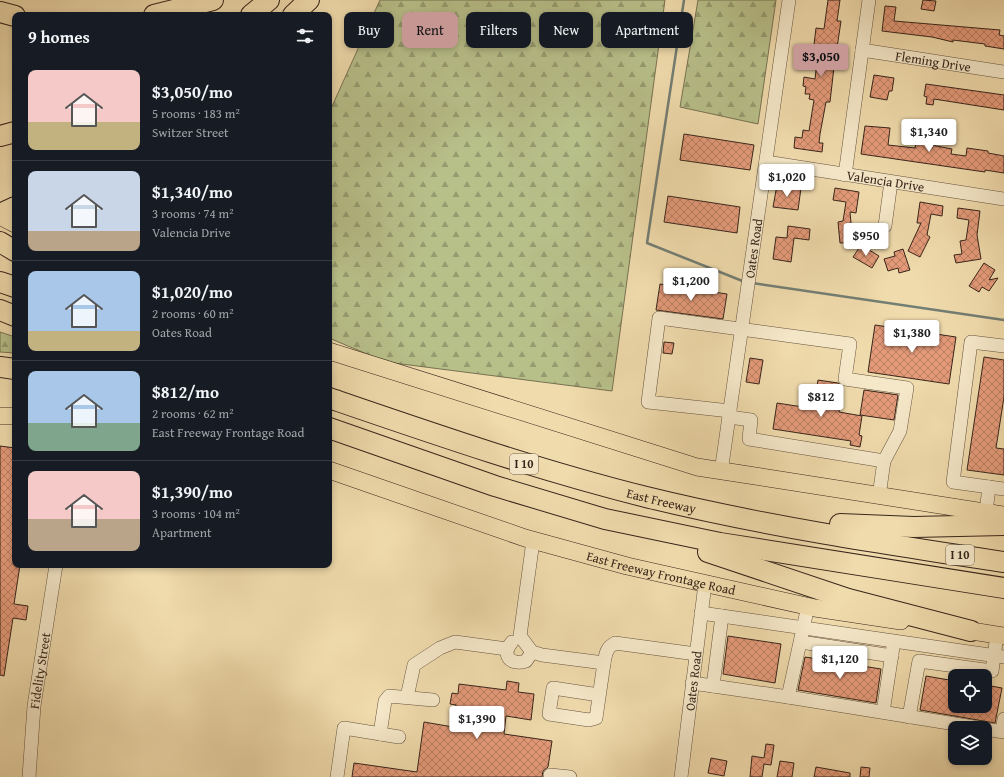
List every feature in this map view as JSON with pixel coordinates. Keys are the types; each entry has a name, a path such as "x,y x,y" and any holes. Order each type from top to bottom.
{"highway":[{"path":"166,12 213,0"},
{"path":"255,12 270,0"},
{"path":"296,12 309,0"},
{"path":"0,12 12,15"},
{"path":"0,215 12,209"},
{"path":"0,242 12,249"},
{"path":"0,282 12,286"},
{"path":"0,310 12,315"},
{"path":"0,368 12,369"},
{"name":"East Freeway","path":"332,399 516,461 611,488 724,514 816,532 1004,562"},
{"name":"I 10","path":"332,429 495,486 606,519 720,543 1004,588"},
{"path":"332,435 380,446"},
{"path":"724,514 861,526 914,527 1004,525"},
{"path":"606,519 848,599 971,631"}],"main road":[{"path":"0,215 12,222"},
{"path":"332,352 697,467 721,472 1004,515"},
{"path":"0,416 12,416"},
{"name":"East Freeway Frontage Road","path":"332,471 533,540 627,566 808,606 1001,636"}],"street":[{"name":"Oates Road","path":"721,472 752,266 789,0"},
{"path":"844,175 869,0"},
{"name":"Fleming Drive","path":"862,50 1004,72"},
{"name":"Valencia Drive","path":"766,162 1004,198"},
{"path":"885,226 891,182"},
{"path":"880,496 884,462 900,431 907,388 845,379 850,344 659,318 648,402 730,414 751,420 748,439 884,462"},
{"path":"1004,346 971,342 953,482 1004,489"},
{"path":"986,512 989,487"},
{"path":"532,652 526,661 518,664 512,662 508,658 507,649 511,643 520,636 533,540"},
{"name":"Fidelity Street","path":"29,777 34,706 56,568"},
{"name":"Oates Road","path":"681,777 705,584"},
{"path":"788,697 808,606"},
{"path":"701,613 999,657"},
{"path":"713,686 722,616"},
{"path":"520,636 532,652 542,655 604,663"},
{"path":"909,717 919,661 998,671 1001,636"},
{"path":"407,697 414,665 448,644 463,642 507,649"},
{"path":"801,642 892,656"},
{"path":"883,712 894,642"},
{"path":"599,695 606,652 609,647 615,643 696,654"},
{"path":"925,662 927,646"},
{"path":"692,684 788,697 948,723"},
{"path":"380,734 386,698 394,695 433,700"},
{"path":"992,728 1003,727"},
{"path":"336,777 344,728 399,737"},
{"path":"550,775 570,777"}],"green space":[{"path":"380,0 665,0 663,12 601,12 601,48 658,48 612,391 386,362 332,339 332,106 358,48 394,48 394,12 375,12"},
{"path":"698,0 776,0 758,124 680,107 690,48 693,48 693,30"},
{"path":"0,332 12,336 12,353 0,352"}],"building":[{"path":"828,0 840,0 837,21 841,21 837,48 832,47 830,67 834,67 830,102 826,102 820,134 819,143 823,143 822,152 794,148 795,137 802,138 803,130 809,131 814,100 809,99 810,94 805,94 806,87 803,86 804,77 815,79 819,45 814,45 816,28 824,29"},
{"path":"923,0 936,1 934,11 921,9"},
{"path":"885,6 896,7 894,21 1000,30 999,35 1004,36 1004,49 985,46 985,44 953,40 953,42 932,37 882,31"},
{"path":"874,75 894,78 892,91 889,91 887,100 870,97"},
{"path":"926,84 1004,95 1004,110 934,99 933,105 926,104 927,97 924,96"},
{"path":"865,126 890,128 888,145 915,148 916,142 952,149 951,154 966,156 967,148 988,151 988,153 1004,156 1004,173 985,170 985,172 861,154"},
{"path":"684,134 754,145 750,170 680,160"},
{"path":"777,185 801,188 798,210 773,207"},
{"path":"835,188 859,192 856,213 850,212 852,234 857,233 858,242 840,243 838,222 843,221 846,202 833,200"},
{"path":"668,196 740,207 737,233 664,222"},
{"path":"920,202 943,206 942,216 931,214 927,235 930,237 920,257 908,251 921,223 917,223"},
{"path":"958,208 980,211 977,235 981,259 956,263 954,255 962,254 960,241 966,240 969,220 957,218"},
{"path":"788,226 810,229 809,240 794,238 791,262 773,259 776,237 787,238"},
{"path":"861,245 879,256 872,268 853,257"},
{"path":"903,249 910,270 899,273 898,268 888,271 884,259 895,256 894,252"},
{"path":"984,263 995,270 989,280 998,278 989,291 982,287 979,292 969,286"},
{"path":"660,284 727,294 723,319 656,310"},
{"path":"875,325 956,337 949,384 868,372"},
{"path":"664,342 674,343 672,354 663,353"},
{"path":"984,357 1004,360 1004,397 996,448 1004,449 1004,475 967,470"},
{"path":"750,358 763,360 759,384 746,382"},
{"path":"818,380 838,383 842,386 839,412 862,416 859,435 862,436 860,447 850,445 851,441 773,429 777,403 822,410 825,394 816,392"},
{"path":"864,390 898,395 894,420 860,415"},
{"path":"0,446 12,448 12,568 20,568 14,604 28,606 26,620 13,618 4,676 0,675"},
{"path":"728,636 781,644 775,683 723,674"},
{"path":"805,657 881,669 876,703 798,690"},
{"path":"926,676 948,680 948,713 992,713 992,686 1002,688 995,723 992,722 992,721 983,721 920,710"},
{"path":"507,681 519,683 518,692 534,694 531,720 506,716 504,734 552,741 548,767 543,771 542,777 352,777 354,763 417,772 424,722 453,727 456,705 450,704 452,693 458,694 459,684 506,690"},
{"path":"766,744 774,745 771,765 764,764 762,777 750,777 752,756 764,758"},
{"path":"711,758 727,761 724,776 708,773"},
{"path":"780,761 794,763 792,777 777,777"},
{"path":"816,767 850,773 850,777 814,777"},
{"path":"861,767 870,768 869,777 860,777"}],"waterway":[{"path":"684,0 647,243 745,282"},
{"path":"752,283 1004,320"}]}
